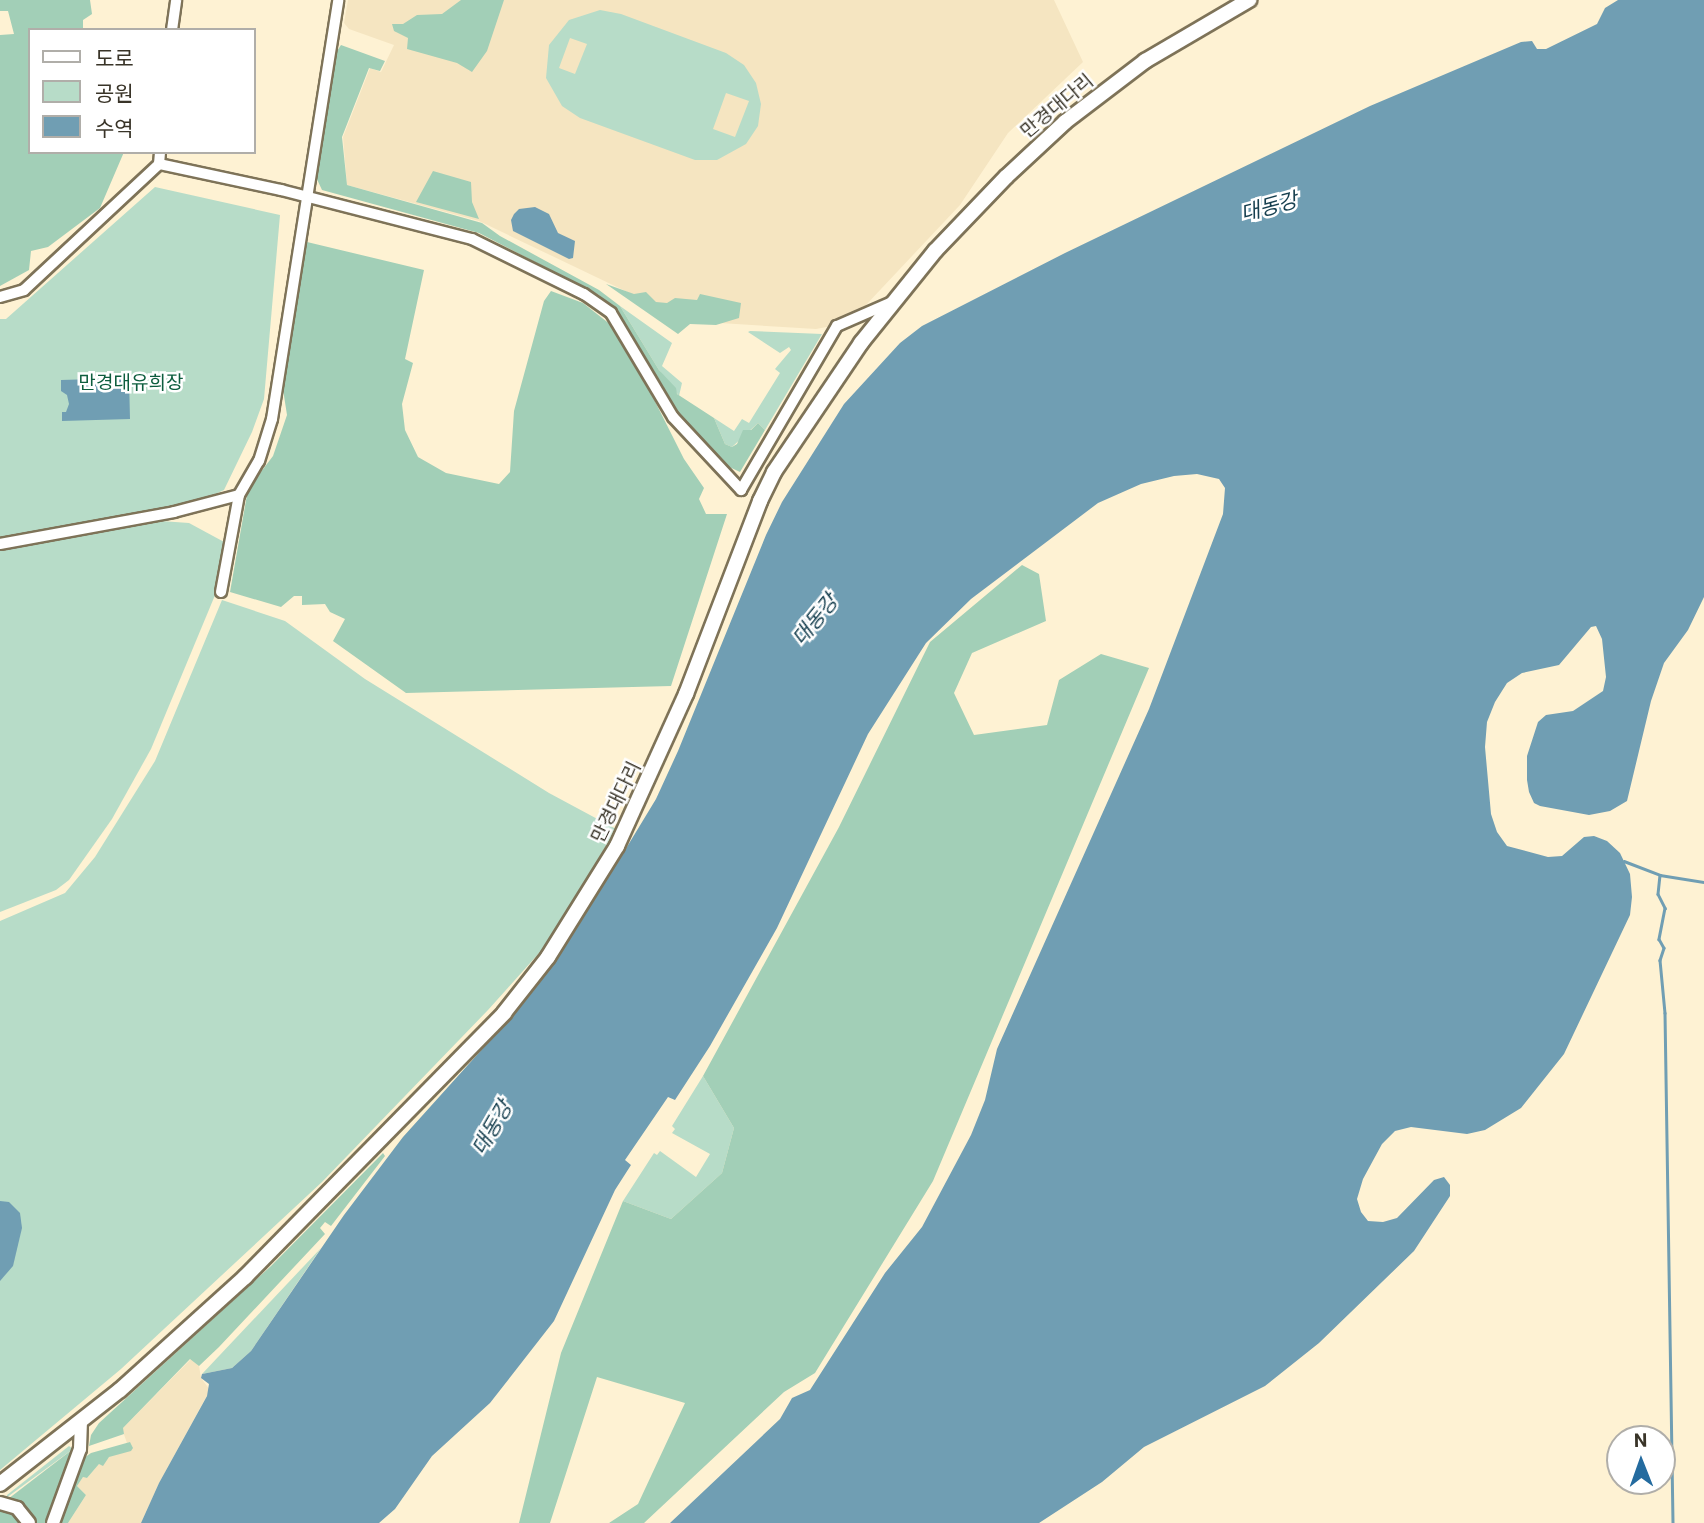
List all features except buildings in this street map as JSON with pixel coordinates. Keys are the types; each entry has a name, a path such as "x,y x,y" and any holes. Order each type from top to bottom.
{"highway":[{"name":"만경대다리","path":"0,1484 81,1421 214,1306 504,1013 555,947 617,846 649,779 774,472 861,343 892,302 997,186 1065,122 1145,61 1249,0"}],"main road":[{"path":"53,1523 80,1449 81,1421"},
{"path":"0,1503 18,1508 30,1523"}],"street":[{"path":"172,28 176,0"},
{"path":"222,592 240,495 259,461 272,419 338,0"},
{"path":"0,297 24,290 160,158 305,198 472,239 600,303 621,325 673,417 741,490 837,326 892,302"},
{"path":"0,544 174,512 240,495"}],"shaded area":[{"path":"348,0 1054,0 1083,62 1008,133 960,205 866,305 842,324 816,329 688,321 479,221 347,185 343,137 370,68 381,72 394,45 349,29 344,23"},
{"path":"191,1359 199,1366 201,1378 210,1390 159,1483 141,1523 68,1523 86,1495 77,1486 83,1477 87,1478 99,1464 130,1442 127,1443 122,1429"}],"green space":[{"path":"0,0 90,0 92,14 83,20 83,28 28,28 28,154 123,154 100,208 48,247 31,251 29,270 0,286 0,35 14,34 8,11 0,11"},
{"path":"461,0 504,0 487,51 472,72 457,63 407,49 408,38 394,31 392,24 403,24 417,15 442,14"},
{"path":"600,10 621,14 726,53 744,65 756,83 761,104 758,126 746,144 717,160 695,160 580,118 562,106 546,78 549,45 569,20","holes":["570,38 587,44 575,74 559,68","726,93 749,101 735,137 713,129"]},
{"path":"341,45 385,61 380,71 369,68 342,137 347,185 482,223 500,236 599,290 620,306 659,370 676,388 677,394 714,418 725,444 732,447 737,444 743,430 751,430 758,423 765,430 740,472 723,464 687,429 654,380 624,323 599,295 479,233 322,190 315,175 337,51"},
{"path":"433,171 471,182 472,202 479,219 416,202"},
{"name":"만경대유희장","path":"155,187 280,215 264,399 252,432 224,490 196,503 0,539 0,319 6,319"},
{"path":"307,242 424,270 405,359 413,363 402,404 405,430 418,457 446,473 499,484 510,472 514,411 544,301 551,291 583,303 620,332 684,459 704,488 699,499 706,514 727,514 671,686 406,693 333,641 345,619 330,612 325,604 302,605 302,596 294,596 281,607 230,592 248,489 273,456 287,415 282,383"},
{"path":"606,284 634,294 646,292 656,302 667,303 675,298 697,300 700,294 741,303 739,318 716,325 690,324 678,334"},
{"path":"620,306 672,343 662,366 682,383 679,396 659,370"},
{"path":"748,332 822,334 765,430 758,423 732,447 725,444 714,418 734,431 742,419 749,423 780,373 775,369 791,350 789,347 780,353"},
{"path":"161,521 189,523 226,543 218,588 151,749 112,819 69,880 56,890 0,912 0,550"},
{"path":"1022,565 1039,574 1046,621 972,653 954,693 974,735 1047,725 1059,680 1101,654 1149,668 933,1181 815,1373 784,1392 644,1523 609,1523 638,1504 685,1403 597,1377 550,1523 519,1523 561,1353 623,1201 671,1219 722,1173 734,1128 703,1076 839,827 930,642"},
{"path":"222,600 285,621 365,679 549,793 616,829 548,943 488,1010 322,1182 121,1369 0,1470 0,921 65,893 95,857 155,761"},
{"path":"703,1076 734,1128 722,1173 671,1219 623,1201 654,1153 657,1155 660,1151 696,1177 710,1154 672,1133 675,1129 672,1126"},
{"path":"383,1153 385,1156 331,1226 325,1222 320,1228 325,1234 219,1347 199,1366 190,1359 123,1428 124,1434 89,1446 91,1435 99,1423 271,1266"},
{"path":"321,1248 251,1351 232,1368 202,1374"},
{"path":"130,1442 133,1448 131,1451 109,1457 103,1466 99,1464 87,1478 83,1477 77,1486 86,1495 68,1523 56,1523 81,1460 91,1453"},
{"path":"69,1446 73,1449 6,1498 7,1495"},
{"path":"73,1449 48,1523 34,1523 8,1499"},
{"path":"0,1506 9,1507 25,1523 0,1523"}],"water":[{"name":"대동강","path":"1618,0 1704,0 1704,597 1688,630 1664,663 1651,701 1627,801 1610,811 1589,815 1540,806 1534,803 1527,780 1527,756 1538,722 1546,715 1573,711 1603,691 1606,677 1602,639 1596,626 1591,627 1559,665 1522,673 1507,683 1495,702 1487,722 1485,747 1491,814 1497,832 1507,846 1548,857 1562,856 1584,837 1594,836 1607,841 1620,853 1630,874 1630,915 1564,1054 1521,1108 1485,1130 1467,1134 1411,1127 1395,1131 1382,1144 1363,1179 1357,1199 1361,1212 1368,1221 1383,1222 1397,1218 1434,1180 1444,1177 1450,1185 1450,1196 1414,1251 1319,1343 1265,1386 1144,1447 1102,1482 1039,1523 670,1523 780,1419 792,1398 810,1390 885,1273 922,1227 971,1135 985,1100 997,1049 1149,709 1223,514 1225,488 1219,479 1197,474 1174,476 1141,484 1098,503 971,599 926,643 868,734 777,928 710,1046 675,1100 668,1097 625,1160 631,1165 615,1190 554,1321 490,1403 432,1456 395,1509 379,1523 141,1523 159,1483 207,1396 209,1384 201,1378 202,1374 232,1368 251,1351 344,1215 403,1137 522,1005 619,860 656,799 678,751 782,502 844,404 900,343 922,326 1065,253 1370,106 1521,42 1532,41 1537,49 1546,49 1597,24 1605,8"},
{"path":"535,207 549,214 558,233 575,241 573,258 569,259 513,231 511,220 514,214 519,209"},
{"path":"129,378 130,419 62,421 62,412 66,412 69,404 67,395 61,391 61,380"},
{"path":"0,1201 9,1202 20,1213 22,1228 13,1266 0,1281"}],"waterway":[{"path":"1624,861 1660,875 1704,882"},
{"path":"1660,875 1658,894 1665,908 1659,939 1664,948 1660,960 1665,1013 1673,1523"}]}
